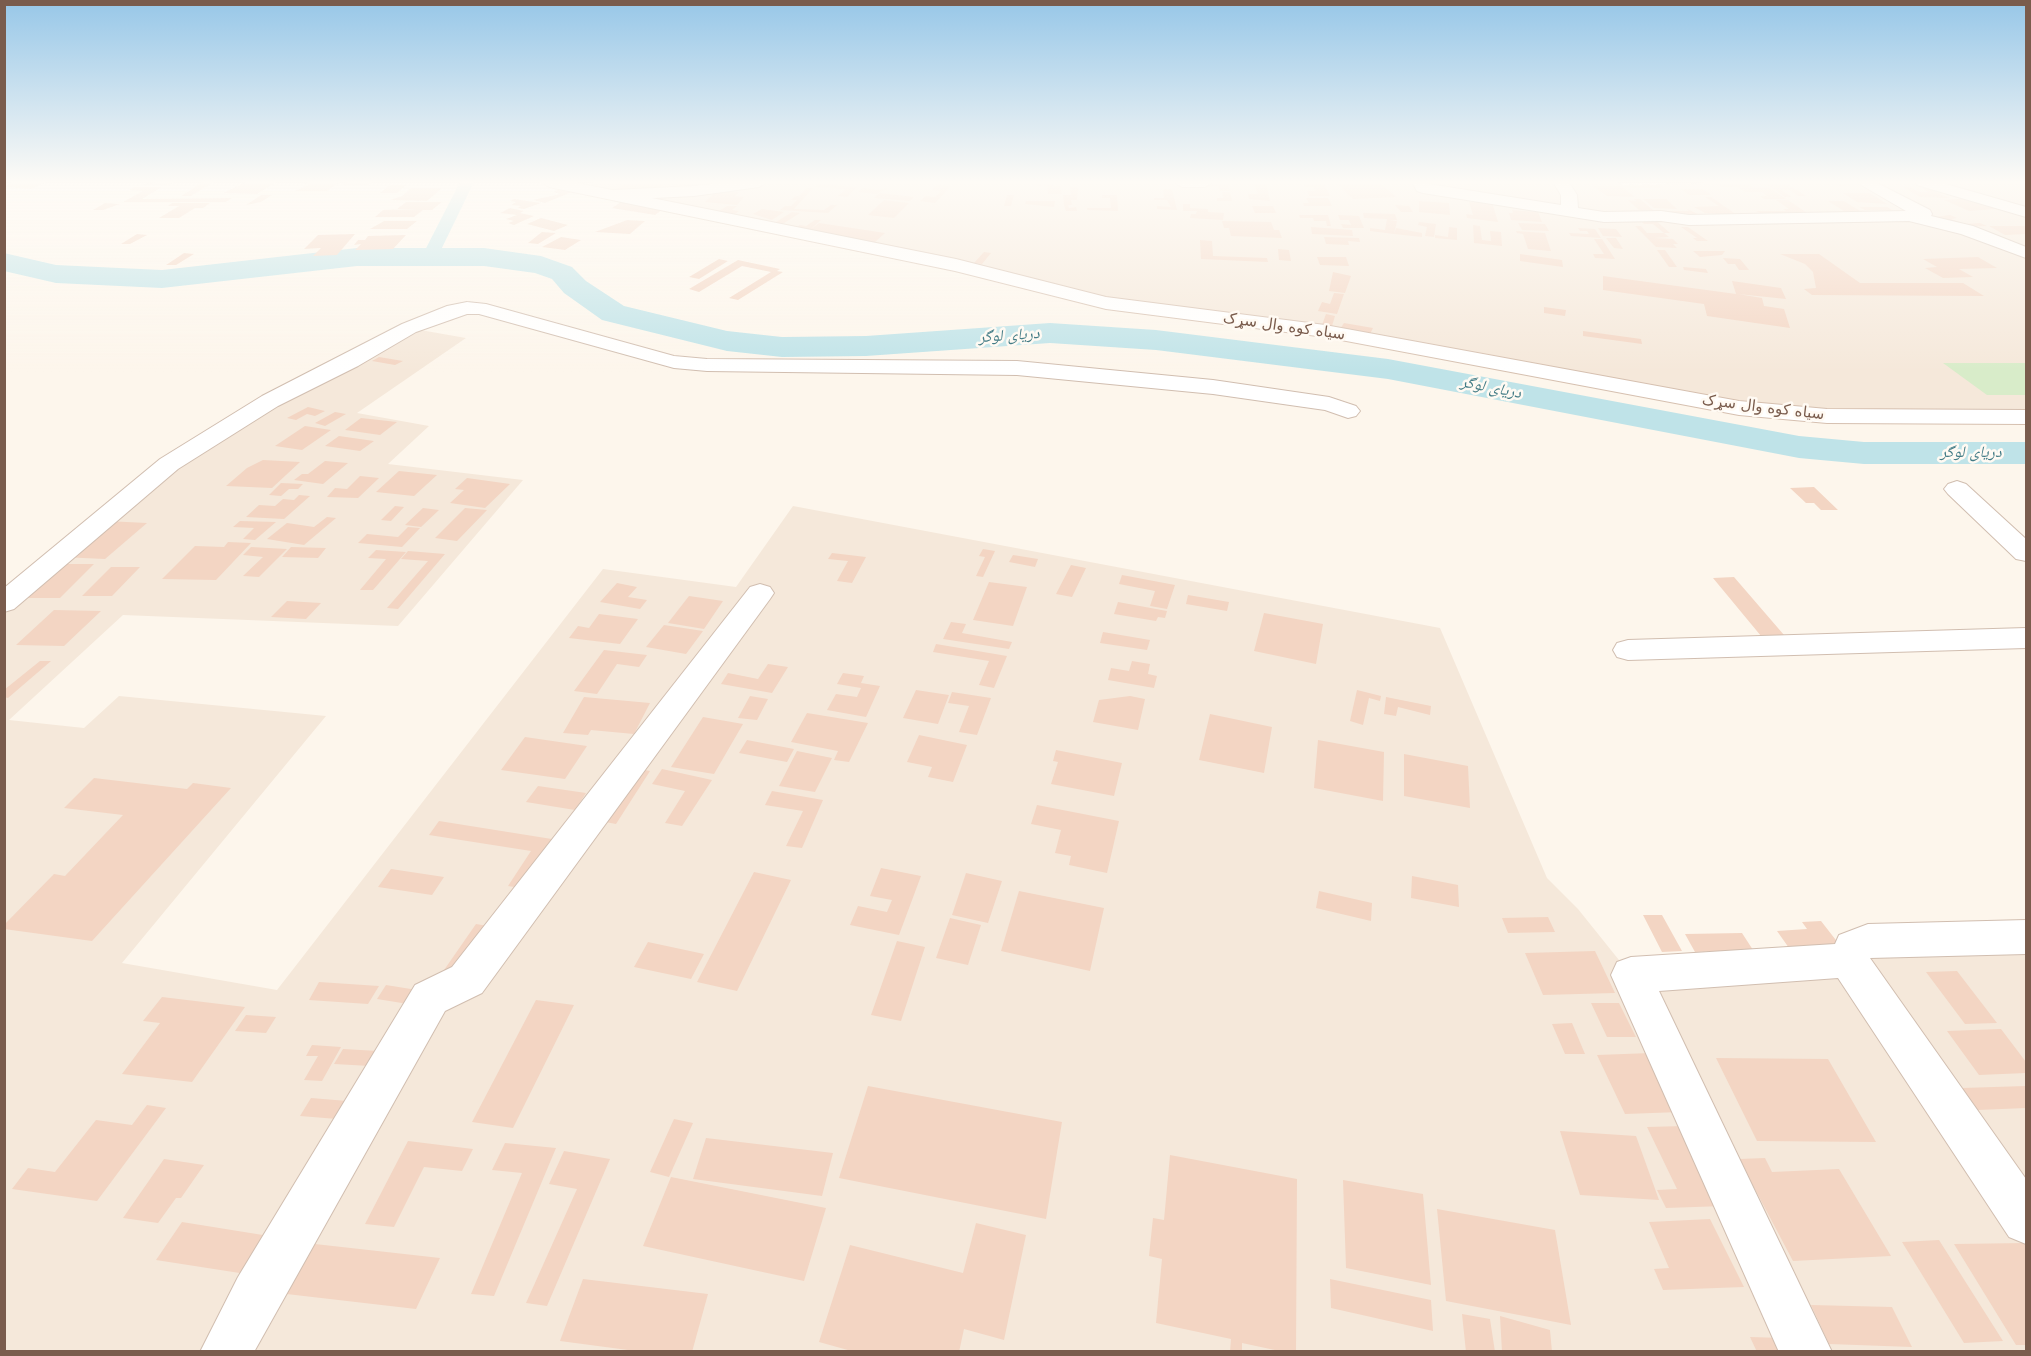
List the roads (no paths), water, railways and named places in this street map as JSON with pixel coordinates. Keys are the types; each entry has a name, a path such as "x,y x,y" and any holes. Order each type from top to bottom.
{"street":[{"name":"سیاه کوه وال سړک","path":"860,245 956,265 1106,303 1325,331 1739,408 1827,417 2026,417"},
{"path":"2004,245 2026,253"},
{"path":"4,603 169,464 270,401 409,328 454,310 467,308 479,308 674,362 706,365 826,364 1017,368 1213,387 1329,404 1348,411"},
{"path":"1957,489 2026,553"},
{"path":"226,1352 256,1295 430,998 467,980 760,592"},
{"path":"1628,650 2026,638"},
{"path":"1848,960 1853,947 1868,941 2022,941"},
{"path":"1848,960 2026,1220"},
{"path":"1806,1352 1631,975 1848,960"}],"waterway":[{"path":"430,256 435,245"},
{"name":"دریای لوگر","path":"4,262 56,274 162,279 357,257 484,257 541,265 562,273 575,287 613,313 727,341 782,347 866,346 1050,333 1156,340 1388,369 1799,447 1864,453 2026,453"}]}
